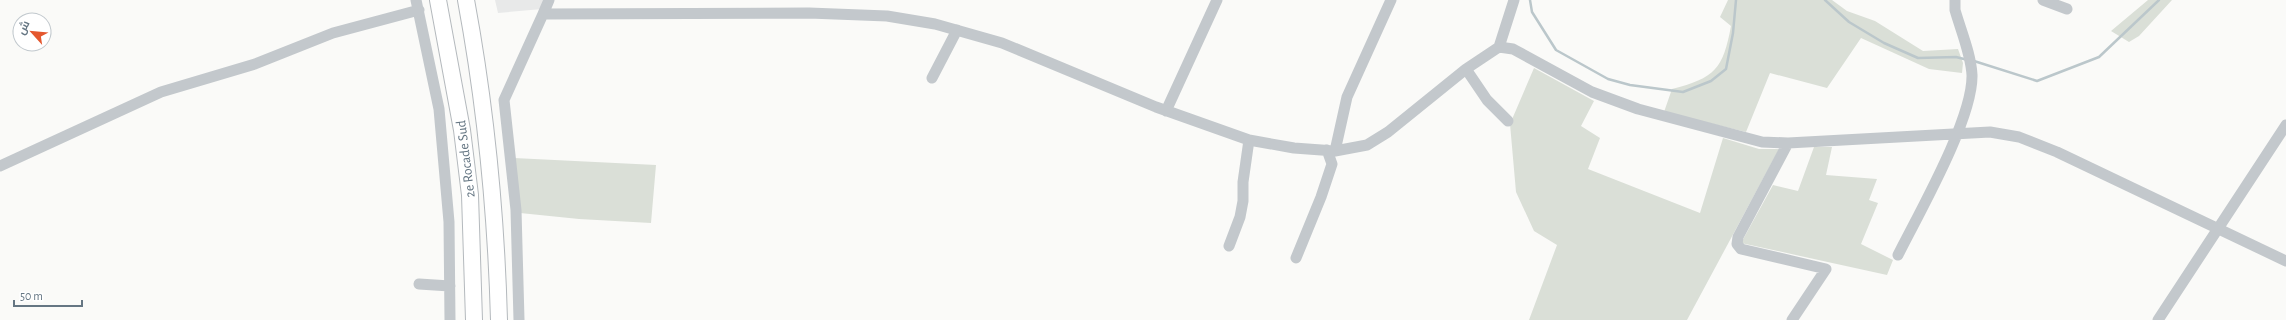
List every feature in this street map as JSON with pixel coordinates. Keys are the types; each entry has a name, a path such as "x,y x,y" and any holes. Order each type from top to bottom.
{"highway":[{"name":"2e Rocade Sud","path":"438,0 462,130 470,195 474,320"},
{"name":"2e Rocade Sud","path":"466,0 479,72 489,150 497,245 499,320"}],"street":[{"path":"519,320 516,210 504,100 549,0"},
{"path":"1166,110 1217,0"},
{"path":"1296,258 1321,197 1332,164 1331,151 1347,97 1391,0"},
{"path":"1499,47 1514,0"},
{"path":"1898,255 1957,134 1971,90 1972,74 1966,48 1954,10 1956,0"},
{"path":"2043,0 2067,9"},
{"path":"0,166 161,92 255,64 333,33 418,5 439,109 449,222 450,320"},
{"path":"543,14 809,13 887,16 935,24 1002,43 1166,110 1249,140 1294,148 1331,151 1367,145 1388,132 1466,69 1499,47 1513,48 1592,92 1638,109 1762,142 1990,132 2019,137 2057,152 2286,261"},
{"path":"932,78 957,30"},
{"path":"1466,69 1487,100 1508,120"},
{"path":"2158,320 2286,126"},
{"path":"1229,246 1242,206 1243,182 1249,140"},
{"path":"1788,142 1738,237 1737,244 1741,249 1826,269 1792,320"},
{"path":"419,284 450,286"}],"shaded area":[{"path":"495,0 546,0 542,9 498,13"},
{"path":"1728,0 1832,0 1847,11 1875,21 1923,51 1958,49 1963,63 1962,73 1929,69 1861,38 1827,88 1770,73 1746,132 1664,112 1672,89 1698,81 1707,76 1715,70 1720,62 1728,41 1731,26 1720,17"},
{"path":"2148,0 2172,0 2139,36 2129,42 2111,31"},
{"path":"1534,68 1594,101 1581,126 1600,138 1588,169 1700,213 1723,138 1759,149 1779,149 1687,320 1529,320 1557,245 1534,231 1516,192 1510,124"},
{"path":"1814,147 1832,147 1826,175 1877,179 1869,200 1878,203 1861,244 1893,260 1887,275 1741,243 1773,185 1798,191"},
{"path":"514,158 656,165 651,223 579,219 520,213"}],"waterway":[{"path":"1530,0 1532,12 1556,50 1608,79 1630,85 1683,92 1711,81 1726,69 1733,33 1736,0"},
{"path":"1825,0 1849,22 1884,43 1918,58 1956,57 1968,60"},
{"path":"1974,61 2037,81 2099,57 2159,0"}]}
